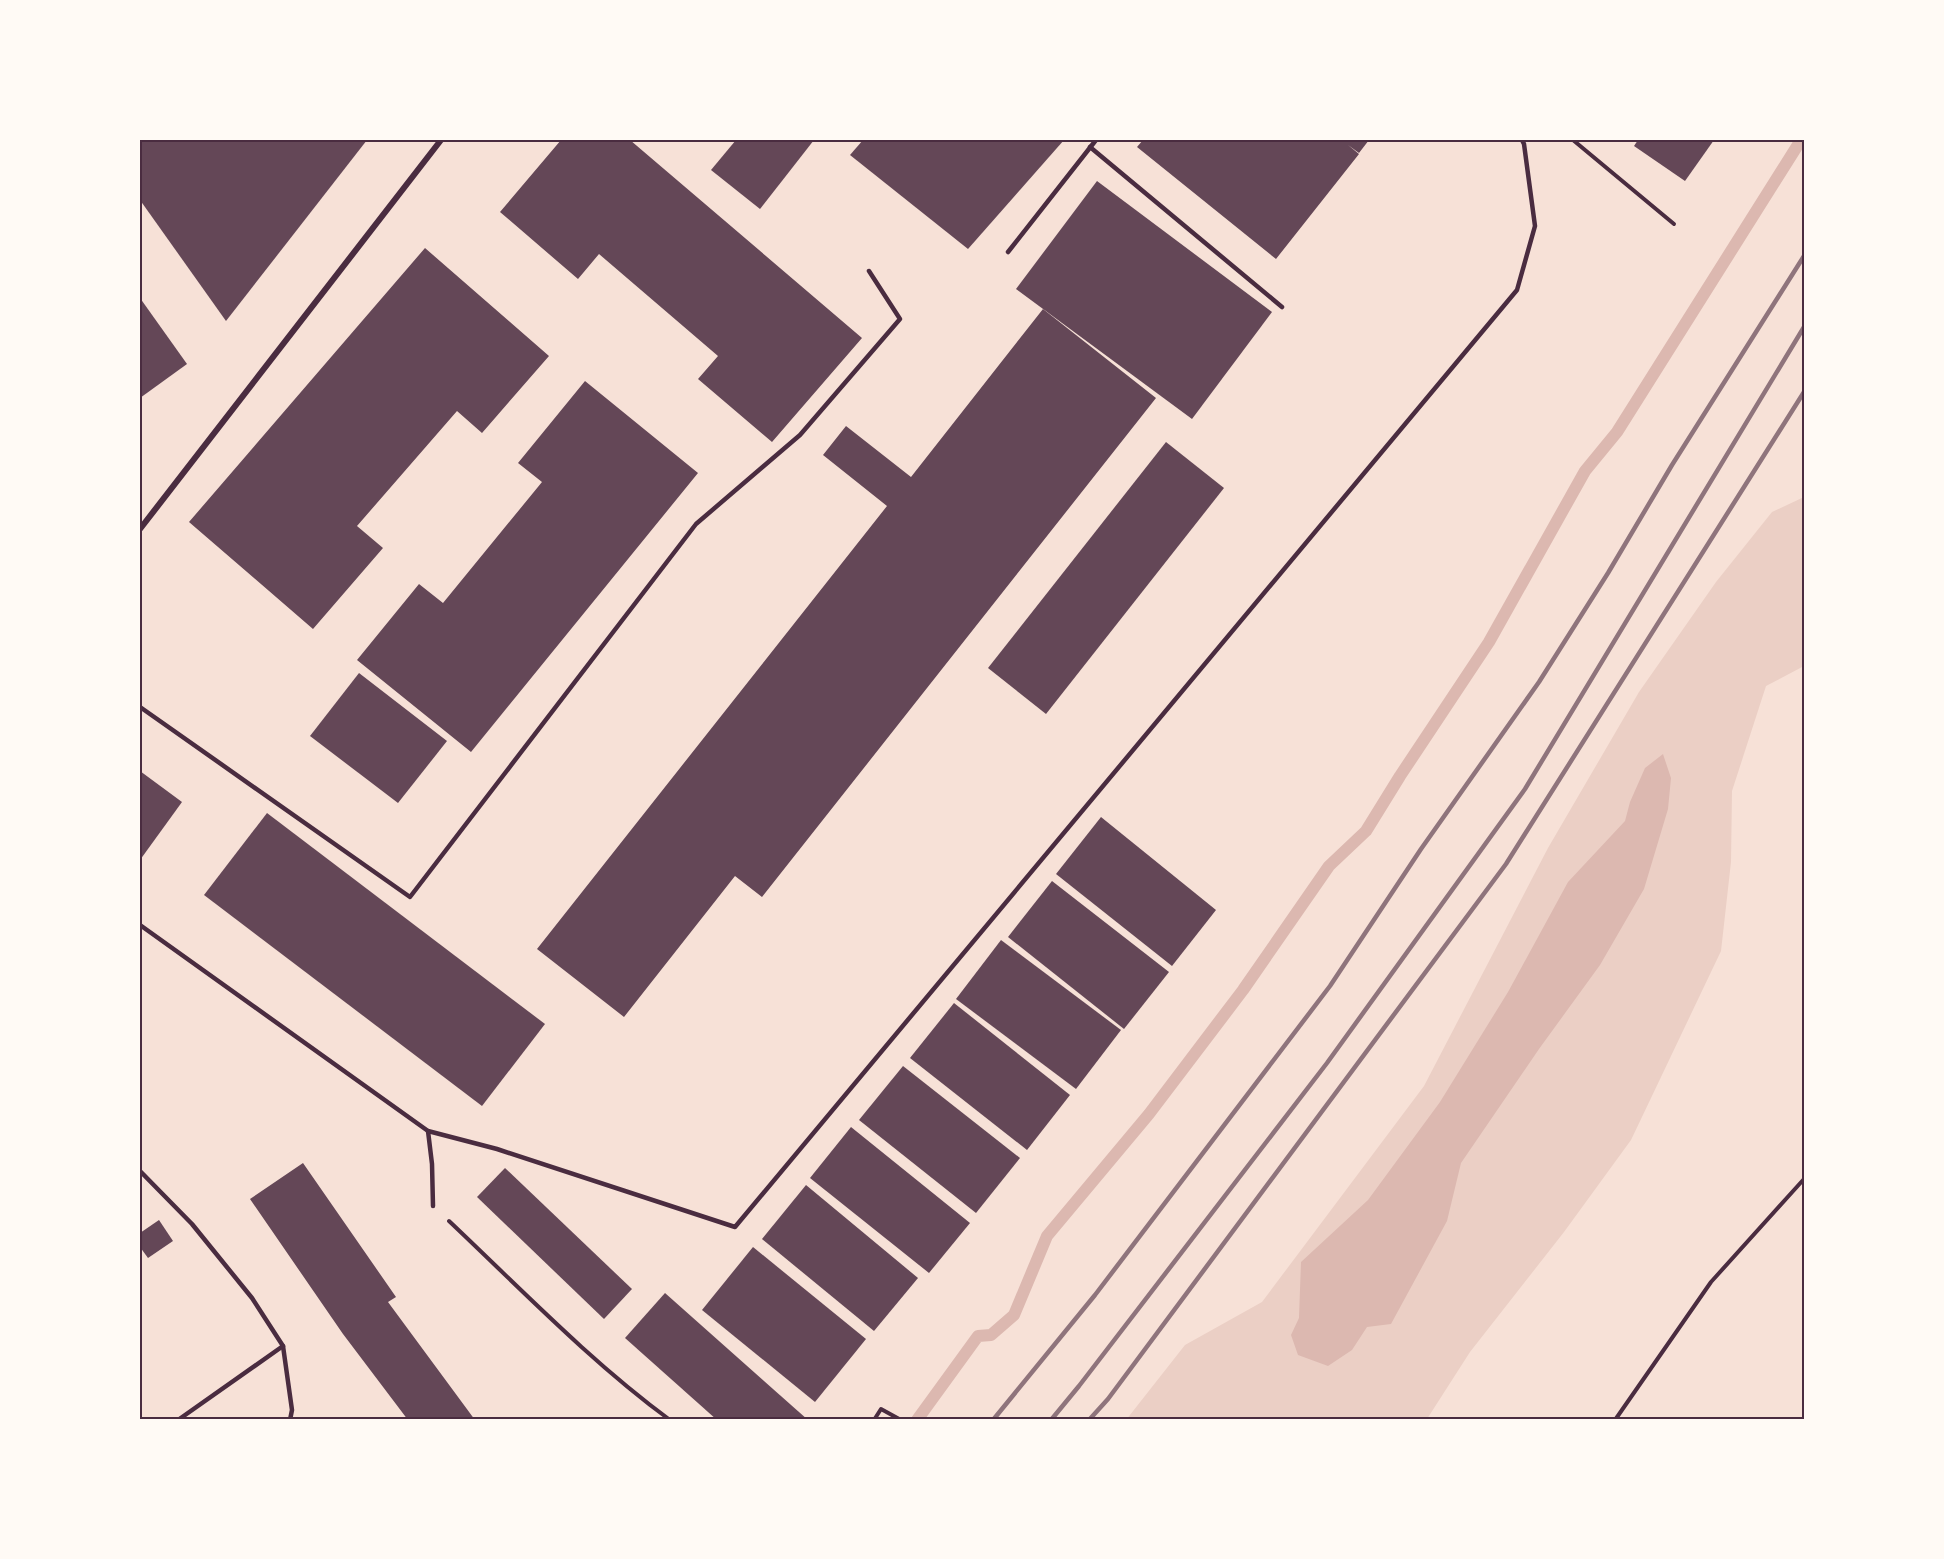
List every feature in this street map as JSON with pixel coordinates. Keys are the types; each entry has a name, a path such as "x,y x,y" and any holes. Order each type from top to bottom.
{"street":[{"path":"140,529 441,140"}],"lane":[{"path":"1008,252 1096,140"},
{"path":"140,925 428,1131 497,1149 735,1227 1517,290 1535,226 1522,140"},
{"path":"1090,147 1282,307"},
{"path":"140,707 410,897 696,524 800,435 900,319 869,271"},
{"path":"428,1131 433,1206"},
{"path":"140,1171 192,1224 237,1279 283,1346 292,1410 290,1419"},
{"path":"177,1419 283,1346"}],"path":[{"path":"1573,140 1674,224"},
{"path":"1615,1419 1711,1282 1804,1179"},
{"path":"433,1206 595,1360 670,1419"},
{"path":"874,1419 881,1409 901,1419"}],"shaded area":[{"path":"1804,497 1804,666 1766,686 1732,791 1731,862 1721,951 1631,1140 1564,1232 1470,1352 1427,1419 1126,1420 1185,1345 1262,1302 1424,1086 1548,848 1639,692 1716,582 1772,512"},
{"path":"1663,754 1671,778 1668,809 1644,889 1600,965 1461,1163 1447,1221 1391,1324 1367,1327 1352,1350 1328,1366 1298,1355 1291,1335 1299,1318 1301,1262 1368,1200 1440,1102 1508,992 1568,882 1625,821 1630,802 1645,768"}],"building":[{"path":"140,140 367,140 226,321 140,200"},
{"path":"561,140 630,140 862,338 772,442 698,379 718,356 599,254 578,279 500,212"},
{"path":"736,140 814,140 760,209 711,170"},
{"path":"863,140 1064,140 968,249 850,155"},
{"path":"1143,140 1369,140 1359,153 1348,145 1359,154 1276,259 1137,147"},
{"path":"1638,140 1714,140 1685,181 1634,146"},
{"path":"1097,181 1272,312 1192,419 1016,289"},
{"path":"425,248 549,356 482,433 457,411 357,526 383,548 313,629 189,522"},
{"path":"140,298 187,364 140,398"},
{"path":"1043,309 1156,398 762,897 735,876 624,1017 537,949 887,506 823,455 846,426 911,477"},
{"path":"585,381 698,473 471,752 357,660 419,584 443,603 542,482 518,463"},
{"path":"1166,442 1224,488 1046,714 988,668"},
{"path":"359,673 447,741 398,803 310,736"},
{"path":"140,771 182,802 140,860"},
{"path":"267,813 545,1024 482,1106 204,895"},
{"path":"1101,817 1216,910 1172,966 1056,874"},
{"path":"1052,881 1169,972 1124,1029 1008,937"},
{"path":"1001,940 1121,1030 1076,1089 956,999"},
{"path":"954,1003 1070,1095 1027,1150 910,1058"},
{"path":"903,1066 1020,1158 976,1213 859,1120"},
{"path":"851,1127 970,1223 929,1273 810,1178"},
{"path":"303,1163 396,1297 388,1302 475,1420 408,1420 343,1334 250,1199"},
{"path":"505,1168 632,1289 604,1319 477,1197"},
{"path":"806,1185 918,1278 874,1331 762,1239"},
{"path":"159,1220 173,1241 148,1258 140,1247 140,1233"},
{"path":"753,1247 866,1339 815,1402 702,1310"},
{"path":"665,1293 808,1420 717,1420 625,1338"}],"waterway":[{"path":"917,1420 978,1336 991,1335 1014,1315 1047,1236 1149,1114 1243,990 1329,866 1366,831 1489,642 1585,471 1617,432 1801,140"}],"railway":[{"path":"993,1420 1095,1295 1330,986 1421,849 1539,682 1804,256"},
{"path":"1051,1420 1327,1063 1525,789 1804,327"},
{"path":"1089,1420 1108,1399 1506,864 1804,392"}]}
